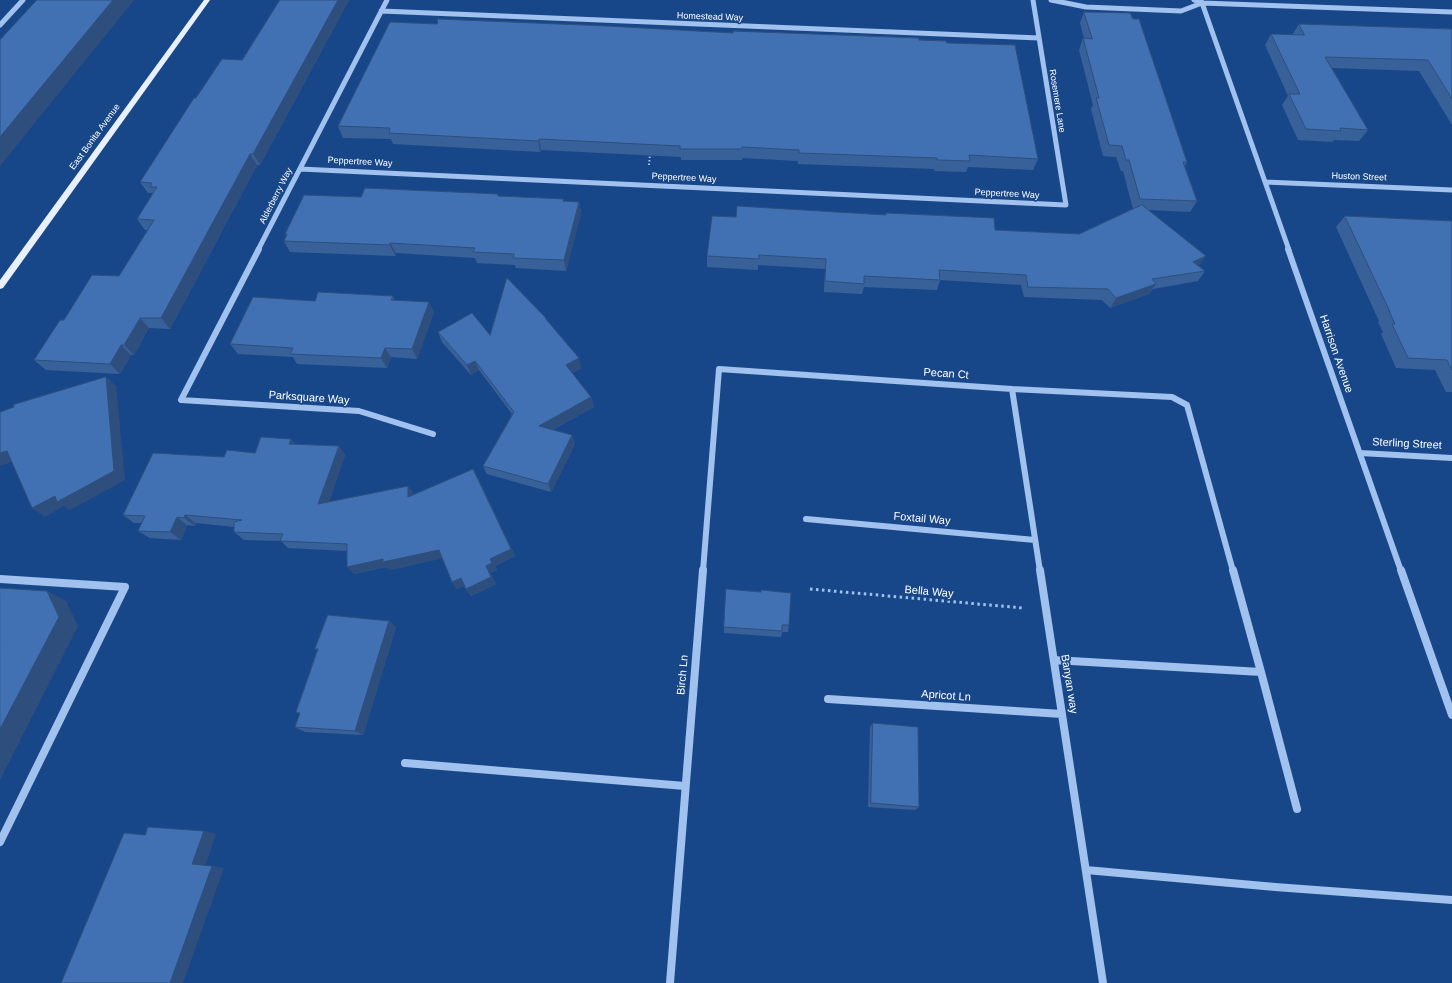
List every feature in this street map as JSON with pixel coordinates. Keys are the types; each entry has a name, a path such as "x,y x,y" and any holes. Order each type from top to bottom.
{"main road":[{"name":"East Bonita Avenue","path":"0,286 207,0"}],"street":[{"path":"0,25 23,0"},
{"name":"Alderberry Way","path":"181,400 387,0"},
{"name":"Rosemere Lane","path":"1033,0 1066,206"},
{"path":"1051,0 1086,7 1181,11 1202,1"},
{"path":"1194,0 1452,12"},
{"name":"Harrison Avenue","path":"1202,1 1452,715"},
{"name":"Homestead Way","path":"381,11 1039,38"},
{"name":"Peppertree Way","path":"300,169 1066,206"},
{"name":"Huston Street","path":"1265,182 1452,190"},
{"name":"Pecan Ct","path":"719,369 1012,389 1172,397 1187,405 1261,672"},
{"name":"Birch Ln","path":"670,983 719,369"},
{"name":"Banyan way","path":"1012,389 1103,983"},
{"name":"Parksquare Way","path":"181,400 359,411 433,434"},
{"name":"Sterling Street","path":"1360,453 1452,458"},
{"name":"Foxtail Way","path":"806,519 1035,540"},
{"path":"0,579 125,587 0,842"},
{"path":"1054,660 1261,672 1298,809"},
{"name":"Apricot Ln","path":"828,699 1062,714"},
{"path":"405,763 685,786"},
{"path":"1086,870 1275,888 1452,900"}],"path":[{"path":"645,185 650,154"},
{"name":"Bella Way","path":"810,589 1046,610"}],"building":[{"path":"37,0 113,0 0,137 0,40"},
{"path":"280,0 338,0 253,154 250,154 161,318 140,318 124,345 121,345 110,364 34,360 60,320 64,320 92,275 119,276 154,220 137,219 157,187 150,187 152,183 140,182 194,98 196,98 222,59 242,60"},
{"path":"1084,12 1130,13 1133,19 1139,19 1187,162 1183,162 1197,201 1140,199 1129,160 1126,160 1122,146 1109,145 1096,98 1099,98 1083,38 1092,39"},
{"path":"438,19 733,33 733,31 919,38 919,40 946,41 947,43 1015,45 1038,159 969,155 970,161 937,160 937,158 799,153 799,150 742,147 742,149 680,149 680,146 539,139 538,141 389,133 390,128 338,126 390,22 437,24"},
{"path":"1299,24 1452,29 1452,99 1428,60 1325,57 1368,130 1340,128 1341,131 1306,129 1289,94 1300,94 1271,34 1304,35"},
{"path":"365,188 498,194 498,196 564,199 563,201 579,202 564,260 513,258 514,254 473,252 475,248 390,243 390,245 284,241 287,234 285,234 304,195 361,197"},
{"path":"1142,205 1206,256 1193,262 1205,271 1152,279 1156,284 1116,298 1108,289 1028,287 1026,275 939,270 940,280 864,276 864,284 825,281 826,259 759,255 759,259 707,256 712,216 736,217 737,206 886,215 886,213 994,218 995,230 1079,234"},
{"path":"1345,216 1452,221 1452,370 1447,360 1408,358 1392,324 1395,324 1389,311 1390,312"},
{"path":"507,278 546,318 579,358 566,365 591,397 539,426 572,435 548,484 483,466 514,412 475,361 467,365 438,332 472,313 490,335"},
{"path":"318,292 393,296 391,300 429,302 412,349 385,348 381,358 290,354 293,348 230,344 253,297 315,301"},
{"path":"106,377 114,471 57,502 55,496 32,508 7,451 0,453 0,412 14,407 13,405"},
{"path":"261,437 291,439 289,444 339,446 318,504 408,486 408,497 473,469 511,549 490,559 492,563 486,566 491,577 466,589 461,578 452,582 439,550 383,562 383,559 347,567 347,544 280,541 283,534 234,532 234,522 242,520 185,515 184,518 177,517 170,532 138,531 145,516 123,515 153,453 224,457 227,450 255,453"},
{"path":"0,588 47,591 59,617 0,729"},
{"path":"726,589 791,593 789,625 782,625 782,631 724,627"},
{"path":"328,615 389,621 355,731 295,727 300,713 296,712 318,649 315,649"},
{"path":"873,723 918,727 919,807 871,803"},
{"path":"148,827 204,831 192,864 212,866 170,983 61,983 124,833 145,835"}]}
